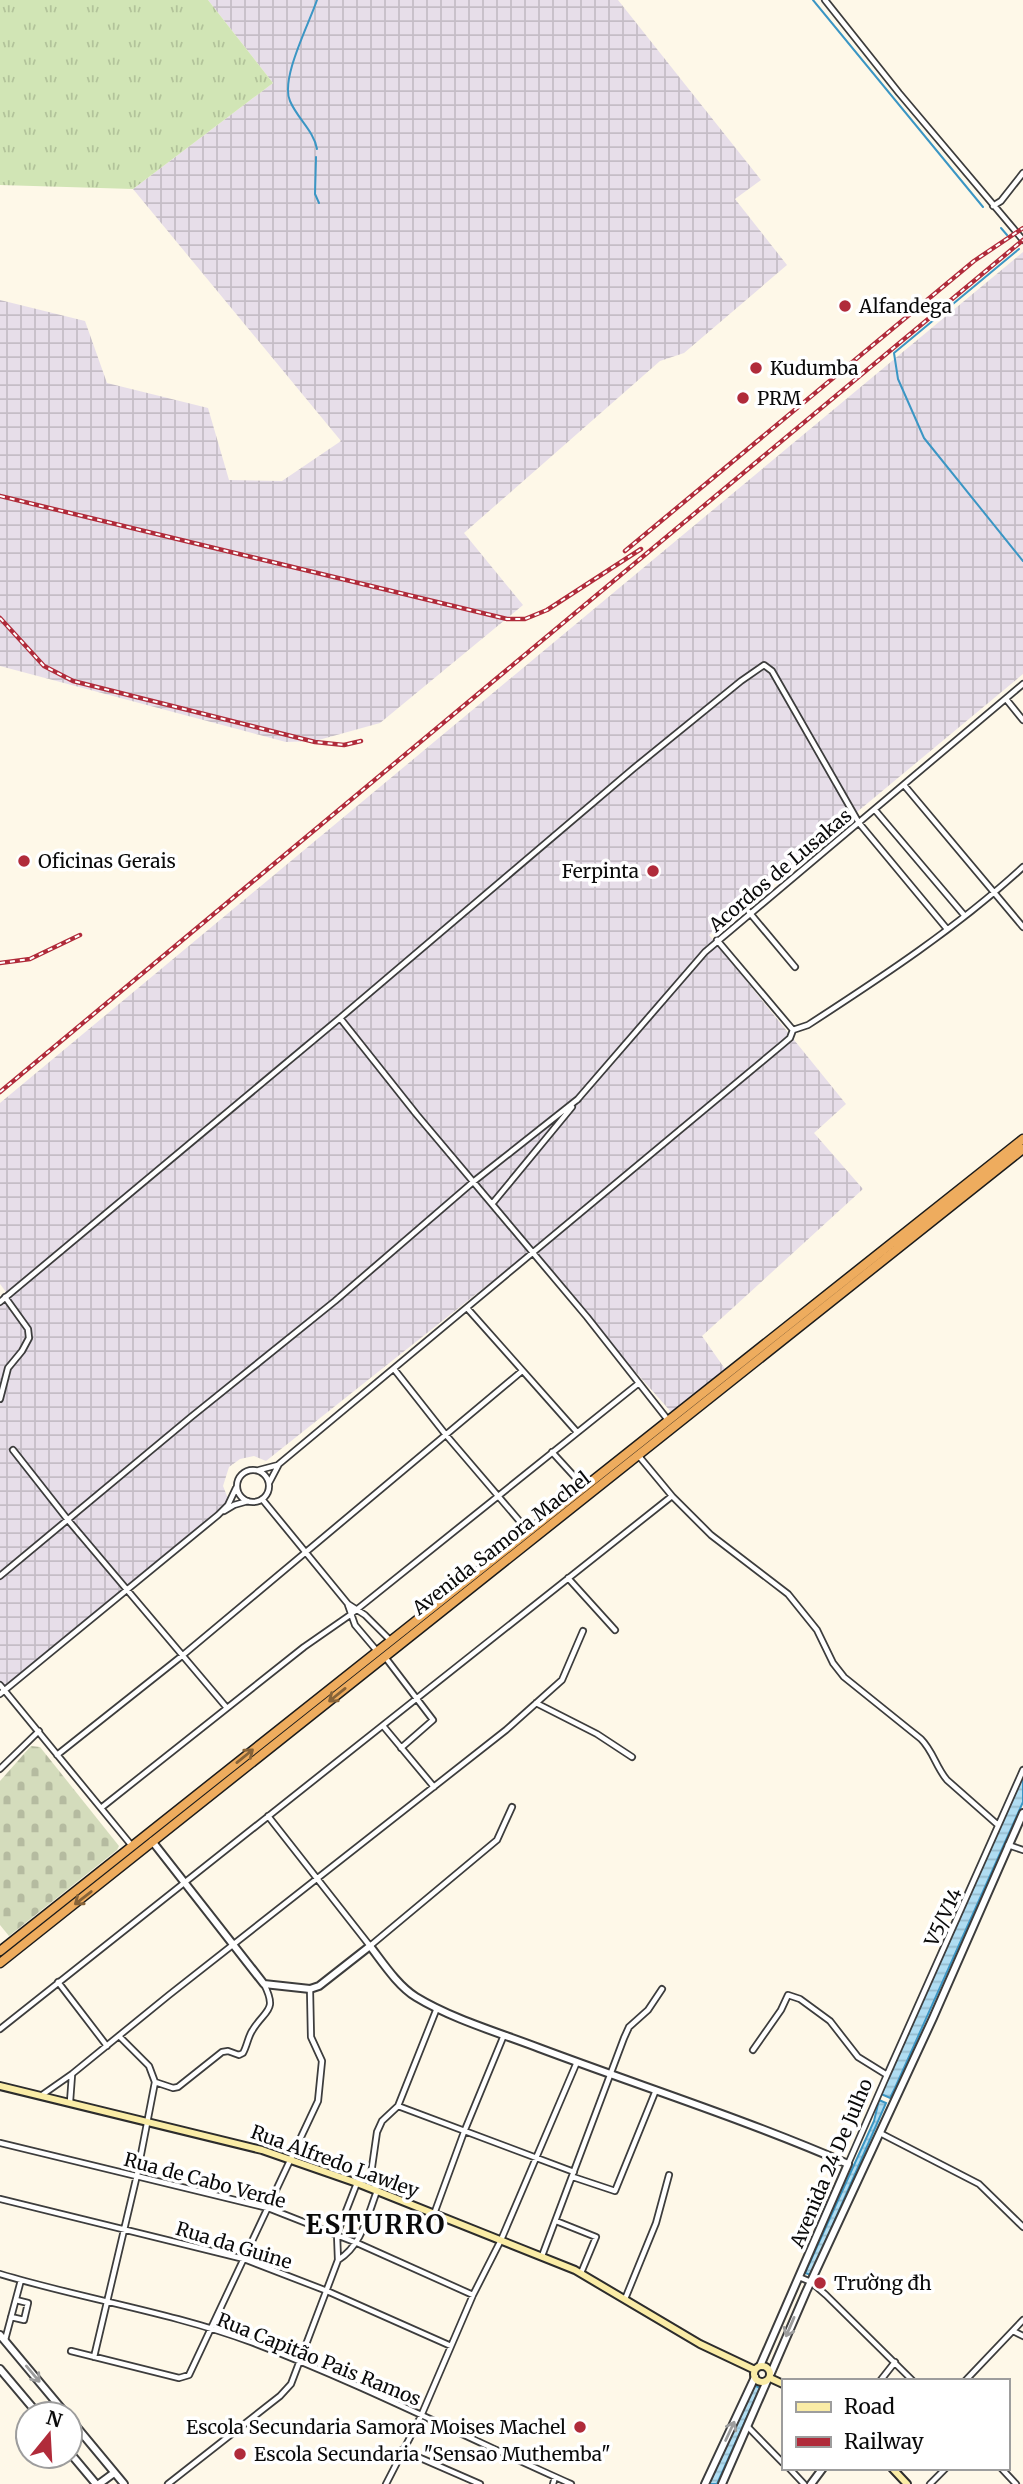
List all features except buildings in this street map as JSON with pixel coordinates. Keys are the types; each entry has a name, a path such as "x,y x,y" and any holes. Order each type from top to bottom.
{"highway":[{"name":"Avenida Samora Machel","path":"381,1653 390,1640 584,1487 635,1452 669,1420 1023,1139"},
{"name":"Avenida Samora Machel","path":"2,1949 132,1846 182,1811 1023,1149"},
{"name":"Avenida Samora Machel","path":"0,1963 115,1873 182,1811"},
{"path":"108,1865 115,1873"},
{"path":"2,1949 10,1955"}],"main road":[{"name":"Rua Alfredo Lawley","path":"0,2086 292,2159 357,2183 581,2273 700,2344 757,2371"},
{"path":"767,2367 769,2377 760,2382 757,2371 767,2367"},
{"path":"769,2377 782,2384"},
{"path":"894,2470 907,2484"}],"street":[{"path":"825,0 1023,240"},
{"path":"993,206 1001,201 1023,173"},
{"path":"0,1301 340,1018 634,768 741,681 764,666 772,671 859,822 947,929"},
{"name":"Acordos de Lusakas","path":"578,1099 717,940 1023,684"},
{"path":"1006,699 1023,720"},
{"path":"904,785 1023,928"},
{"path":"875,810 964,915"},
{"path":"218,1515 234,1505 262,1499 268,1492 269,1483 279,1464 783,1044 793,1030 808,1025 848,999 947,929 995,894 1023,867"},
{"path":"749,912 794,967"},
{"path":"717,940 793,1030"},
{"path":"340,1018 669,1420"},
{"path":"0,1576 335,1301 473,1182 578,1099"},
{"path":"492,1204 578,1099"},
{"path":"0,1399 8,1368 29,1338 28,1329 5,1297"},
{"path":"467,1308 577,1432"},
{"path":"394,1369 528,1531"},
{"path":"57,1755 183,1655 522,1371"},
{"path":"101,1808 304,1647 358,1609 639,1383"},
{"path":"13,1450 68,1520 227,1708"},
{"path":"552,1452 584,1487"},
{"path":"635,1452 673,1496 723,1546 789,1594 817,1630 838,1670 921,1739 928,1746 940,1772 947,1780 998,1825"},
{"path":"2,1692 218,1515 228,1505 241,1474 279,1464"},
{"path":"258,1470 265,1475 269,1483"},
{"path":"236,1488 240,1496 248,1502"},
{"path":"0,2029 673,1496"},
{"path":"262,1499 348,1604 358,1609 390,1640"},
{"path":"568,1578 615,1630"},
{"path":"348,1604 355,1625 381,1653 433,1720 401,1748"},
{"path":"41,2095 72,2074 506,1730 562,1680 583,1631"},
{"path":"0,1685 2,1692 39,1731 132,1846"},
{"path":"536,1703 597,1734 632,1757"},
{"path":"384,1727 433,1787"},
{"path":"0,1769 39,1731"},
{"name":"V5/V14","path":"887,2075 1023,1770"},
{"path":"264,1984 310,1989 327,1981 497,1840 512,1807"},
{"path":"722,2484 1023,1813"},
{"path":"268,1816 408,1991 437,2008 504,2035 699,2104 848,2164"},
{"path":"152,1841 234,1944 264,1984 271,1998 271,2006 253,2030 243,2053 239,2055 222,2052 178,2087 155,2082"},
{"path":"1007,1845 1023,1850"},
{"path":"58,1982 107,2046"},
{"path":"71,2351 184,2378 189,2375 318,2101 322,2061 311,2037 310,1989"},
{"path":"542,2256 629,2027 648,2010 662,1989"},
{"name":"Avenida 24 De Julho","path":"705,2484 887,2075 858,2057 830,2021 800,1999 788,1995 781,2010 753,2050"},
{"path":"338,2260 357,2243 377,2191 371,2174 377,2132 382,2121 398,2106 437,2008"},
{"path":"0,2016 6,2023"},
{"path":"434,2214 504,2035"},
{"path":"94,2357 137,2175 155,2082 149,2066 119,2036"},
{"path":"386,2484 421,2416 473,2295 501,2240 576,2062"},
{"path":"69,2102 72,2074"},
{"path":"398,2106 615,2191 656,2089"},
{"path":"880,2133 979,2184 1023,2227"},
{"name":"Rua de Cabo Verde","path":"0,2143 268,2208 337,2234 473,2295"},
{"path":"168,2484 280,2396 291,2384 338,2260 337,2234 357,2183 371,2174"},
{"path":"625,2299 656,2223 669,2175"},
{"name":"Rua da Guine","path":"0,2199 244,2259 327,2291 451,2346"},
{"path":"556,2221 596,2237 581,2273"},
{"name":"Rua Capitão Pais Ramos","path":"0,2276 212,2329 301,2362 571,2484"},
{"path":"799,2277 811,2282 911,2379"},
{"path":"21,2280 2,2338 54,2400"},
{"path":"11,2317 25,2319 29,2304 16,2300"},
{"path":"967,2379 1023,2320"},
{"path":"1013,2331 1023,2336"},
{"path":"882,2379 895,2362"},
{"path":"0,2369 26,2400"},
{"path":"748,2427 782,2462"},
{"path":"84,2436 122,2483"},
{"path":"402,2450 480,2484"},
{"path":"84,2469 97,2484 114,2473"},
{"path":"791,2470 804,2484"},
{"path":"930,2484 944,2470"},
{"path":"1003,2470 1016,2484"},
{"path":"553,2484 555,2477"}],"shaded area":[{"path":"208,0 618,0 761,180 735,199 787,265 684,353 660,361 464,533 523,605 380,723 315,741 286,742 0,666 0,300 85,321 107,383 208,408 229,480 282,481 341,441 133,189 273,83"},
{"path":"1023,252 1023,674 709,935 846,1104 814,1133 863,1189 702,1336 725,1369 672,1413 529,1252 266,1461 254,1456 240,1459 229,1467 223,1486 229,1501 0,1692 0,1298 6,1292 0,1284 0,1103"}],"green space":[{"path":"0,0 208,0 273,83 133,189 0,185"},
{"path":"31,1746 40,1747 119,1846 9,1936 0,1925 0,1781"}],"water":[{"path":"1023,1775 1023,1802 890,2098 881,2094"},
{"path":"879,2100 886,2103 811,2275 805,2273 874,2121"},
{"path":"754,2385 760,2388 717,2484 709,2484"}],"waterway":[{"path":"317,0 292,66 288,91 293,107 313,136 317,149"},
{"path":"813,0 983,207"},
{"path":"316,157 315,194 319,203"},
{"path":"1001,228 1007,235"},
{"path":"1019,249 894,353 898,379 924,438 1023,561"}],"railway":[{"path":"625,551 974,261 1023,228"},
{"path":"0,1092 1023,240"},
{"path":"0,496 507,619 525,619 547,610 641,549"},
{"path":"0,618 44,666 73,681 315,742 344,745 361,741"},
{"path":"0,963 30,959 80,935"}],"place":[{"name":"Alfandega","path":"845,306"},
{"name":"Kudumba","path":"756,368"},
{"name":"PRM","path":"743,398"},
{"name":"Oficinas Gerais","path":"24,861"},
{"name":"Ferpinta","path":"653,871"},
{"name":"Trường đh","path":"820,2283"},
{"name":"Escola Secundaria Samora Moises Machel","path":"580,2427"},
{"name":"Escola Secundaria \"Sensao Muthemba\"","path":"240,2454"}],"district":[{"name":"ESTURRO","path":"376,2225"}]}
